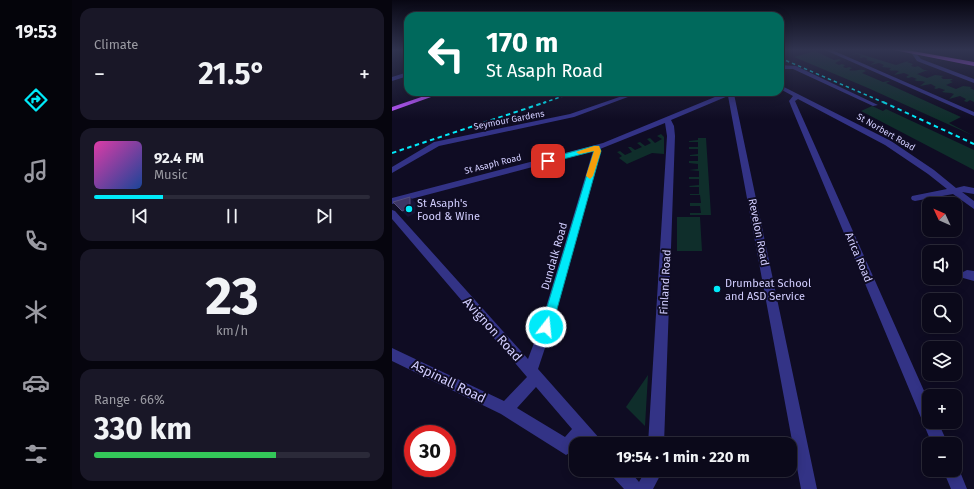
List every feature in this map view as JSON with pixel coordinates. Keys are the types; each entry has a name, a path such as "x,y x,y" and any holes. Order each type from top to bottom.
{"main road":[{"path":"392,109 430,96"}],"street":[{"path":"806,73 875,105"},
{"path":"879,73 974,114"},
{"path":"953,73 974,81"},
{"path":"392,79 404,75"},
{"name":"St Norbert Road","path":"784,89 888,144 956,190 974,206"},
{"name":"Seymour Gardens","path":"392,170 437,144 572,116 627,96"},
{"name":"St Asaph Road","path":"392,201 596,148 724,96"},
{"name":"Revelon Road","path":"732,96 809,489"},
{"name":"Arica Road","path":"797,96 792,101 796,111 922,403"},
{"name":"Finland Road","path":"656,437 671,143 670,126 667,120"},
{"name":"Dundalk Road","path":"534,373 597,151 596,148"},
{"path":"915,198 964,189 974,191"},
{"name":"Avignon Road","path":"392,213 455,287 534,373 588,437"},
{"name":"Aspinall Road","path":"392,354 506,409 566,447 582,430"},
{"path":"506,409 534,373"},
{"path":"624,477 635,489"},
{"path":"644,489 650,477"},
{"path":"954,477 959,489"}],"green space":[{"path":"832,73 862,73 883,82 890,81 886,83 961,117 949,123 974,136"},
{"path":"897,73 920,73 917,74 927,78 935,75 944,76 941,77 943,79 953,79 950,81 953,82 946,85 956,89 963,86 972,87 970,88 974,90 974,102 970,100 967,102 964,101 966,99 960,96 949,99 954,94 942,92 945,90 939,88 936,89 934,88 936,87 931,84 920,86 925,82 915,81 914,80 917,79 912,77 908,78 906,77 909,75 904,73 894,75"},
{"path":"872,106 883,111 886,109 974,150 974,170 861,111"},
{"path":"661,134 664,137 664,154 652,153 627,164 619,158 622,156 617,152 620,151 625,155 632,152 628,147 635,150 642,147 637,143 640,142 645,146 651,143 647,139 650,138 655,143 662,139 657,136"},
{"path":"698,138 706,138 711,215 690,215 690,213 701,213 700,206 690,206 690,203 701,203 700,195 690,195 699,194 699,187 689,186 699,185 699,179 689,179 689,177 699,177 699,171 689,170 698,169 698,164 689,163 689,161 698,161 698,156 690,155 698,154 698,149 689,149 689,147 698,147 698,142 689,141 698,140"},
{"path":"677,217 700,217 702,251 677,251"},
{"path":"648,375 645,426 626,407"}],"building":[{"path":"410,197 410,207 402,211 393,202"}],"railway":[{"path":"815,73 885,103"},
{"path":"544,103 563,96"},
{"path":"883,102 974,144"},
{"path":"392,153 544,103"}],"slow traffic":[{"path":"579,152 596,148 597,151 590,176"}],"place":[{"name":"St Asaph's Food & Wine","path":"409,209"},
{"name":"Drumbeat School and ASD Service","path":"717,289"}],"route":[{"path":"546,327 597,151 596,148 548,161"}]}
